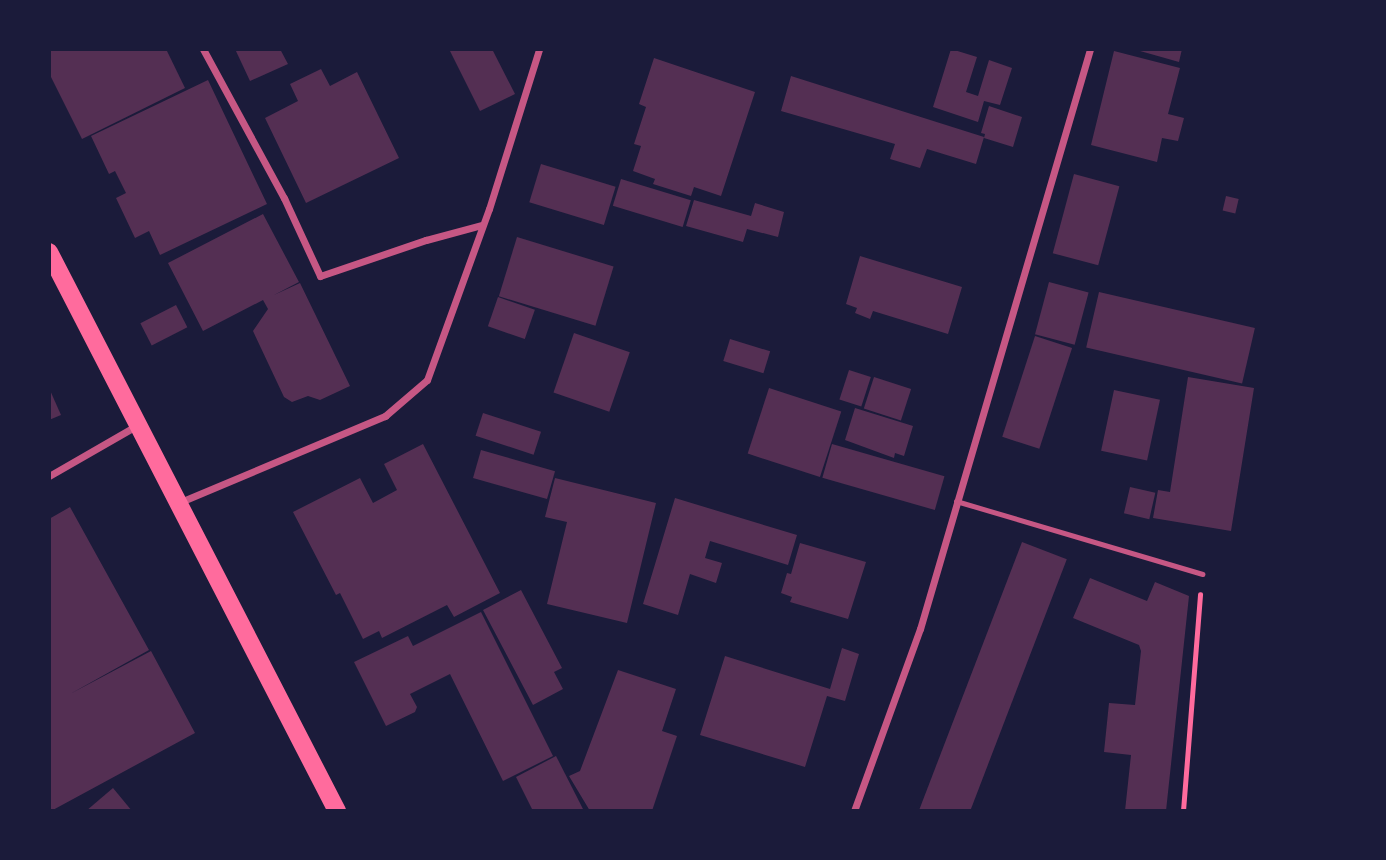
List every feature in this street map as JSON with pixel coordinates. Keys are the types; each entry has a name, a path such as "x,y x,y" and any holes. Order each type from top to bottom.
{"main road":[{"path":"49,252 337,811"}],"street":[{"path":"203,49 284,198 320,276 426,240 482,225"},
{"path":"178,503 385,416 427,380 540,49"},
{"path":"854,811 920,629 1090,49"},
{"path":"49,476 137,425"}],"lane":[{"path":"956,501 1202,574"}],"path":[{"path":"1182,811 1202,574"}],"building":[{"path":"49,49 166,49 185,88 82,139 49,73"},
{"path":"235,49 280,49 288,64 250,81"},
{"path":"449,49 492,49 515,94 480,111"},
{"path":"951,49 977,57 966,92 978,96 989,60 1012,68 1000,105 984,101 978,122 933,107"},
{"path":"1133,49 1182,49 1179,62"},
{"path":"1114,51 1180,68 1168,114 1184,118 1178,141 1162,138 1157,162 1091,145"},
{"path":"654,58 755,92 721,196 694,187 691,196 653,184 655,179 633,171 641,146 634,144 646,107 639,104"},
{"path":"321,69 330,86 357,72 399,158 306,203 265,118 298,101 290,84"},
{"path":"791,76 984,137 976,164 927,149 920,168 890,159 895,144 781,111"},
{"path":"208,80 267,204 160,255 149,231 135,238 116,198 126,193 115,171 109,174 91,136"},
{"path":"989,106 1022,117 1013,147 984,138 985,134 981,133"},
{"path":"541,164 616,187 604,225 529,202"},
{"path":"1074,174 1119,186 1098,265 1053,253"},
{"path":"621,179 691,200 683,227 613,206"},
{"path":"1226,196 1239,199 1235,214 1223,211"},
{"path":"694,200 751,216 755,203 784,212 778,237 747,229 743,242 686,226"},
{"path":"263,214 299,282 274,295 300,283 350,386 320,400 308,396 292,402 284,397 253,331 268,309 263,300 203,331 168,263"},
{"path":"517,237 614,267 595,326 499,296"},
{"path":"860,256 962,287 948,334 873,311 870,319 855,313 857,308 846,304"},
{"path":"1049,282 1089,293 1075,345 1035,334"},
{"path":"1099,292 1255,328 1242,384 1086,348"},
{"path":"498,297 535,310 525,339 488,326"},
{"path":"176,305 187,327 152,345 140,323"},
{"path":"574,333 630,352 609,412 553,393"},
{"path":"1035,336 1072,348 1039,449 1002,437"},
{"path":"730,339 770,351 763,373 723,361"},
{"path":"849,370 871,377 861,407 839,399"},
{"path":"874,377 911,389 901,420 864,408"},
{"path":"1188,377 1254,388 1231,531 1153,518 1158,490 1170,492"},
{"path":"49,388 61,415 49,420"},
{"path":"769,388 841,411 820,477 748,454"},
{"path":"1114,390 1160,400 1147,460 1101,451"},
{"path":"855,408 913,426 904,456 895,453 894,458 845,440"},
{"path":"483,413 541,432 534,455 476,436"},
{"path":"423,444 500,593 454,617 447,605 382,638 379,631 363,639 340,593 336,595 293,512 360,478 373,503 397,490 384,464"},
{"path":"832,444 944,476 935,510 822,478"},
{"path":"481,450 555,471 547,499 473,478"},
{"path":"555,478 656,503 627,623 547,604 567,522 545,517"},
{"path":"1130,487 1155,493 1149,519 1124,513"},
{"path":"675,498 797,535 788,565 710,541 705,558 722,563 716,583 690,574 678,615 643,604"},
{"path":"70,507 149,650 70,694 151,651 195,733 51,811 49,519"},
{"path":"1022,542 1067,559 970,811 919,810"},
{"path":"800,543 866,562 848,619 790,602 792,597 781,593 787,573 791,574"},
{"path":"1090,578 1147,601 1155,582 1189,596 1166,811 1125,811 1131,755 1104,752 1109,703 1135,705 1141,651 1139,645 1073,618"},
{"path":"521,590 562,668 554,672 563,689 533,705 483,610"},
{"path":"481,612 553,756 503,781 450,674 410,694 417,707 415,712 386,726 354,662 408,636 413,646"},
{"path":"842,648 859,654 845,701 827,696 805,767 700,735 725,656 830,689"},
{"path":"618,670 676,689 662,731 677,736 652,811 590,811 569,776 580,771"},
{"path":"556,756 584,811 533,811 516,777"},
{"path":"113,788 132,811 86,811"}]}
